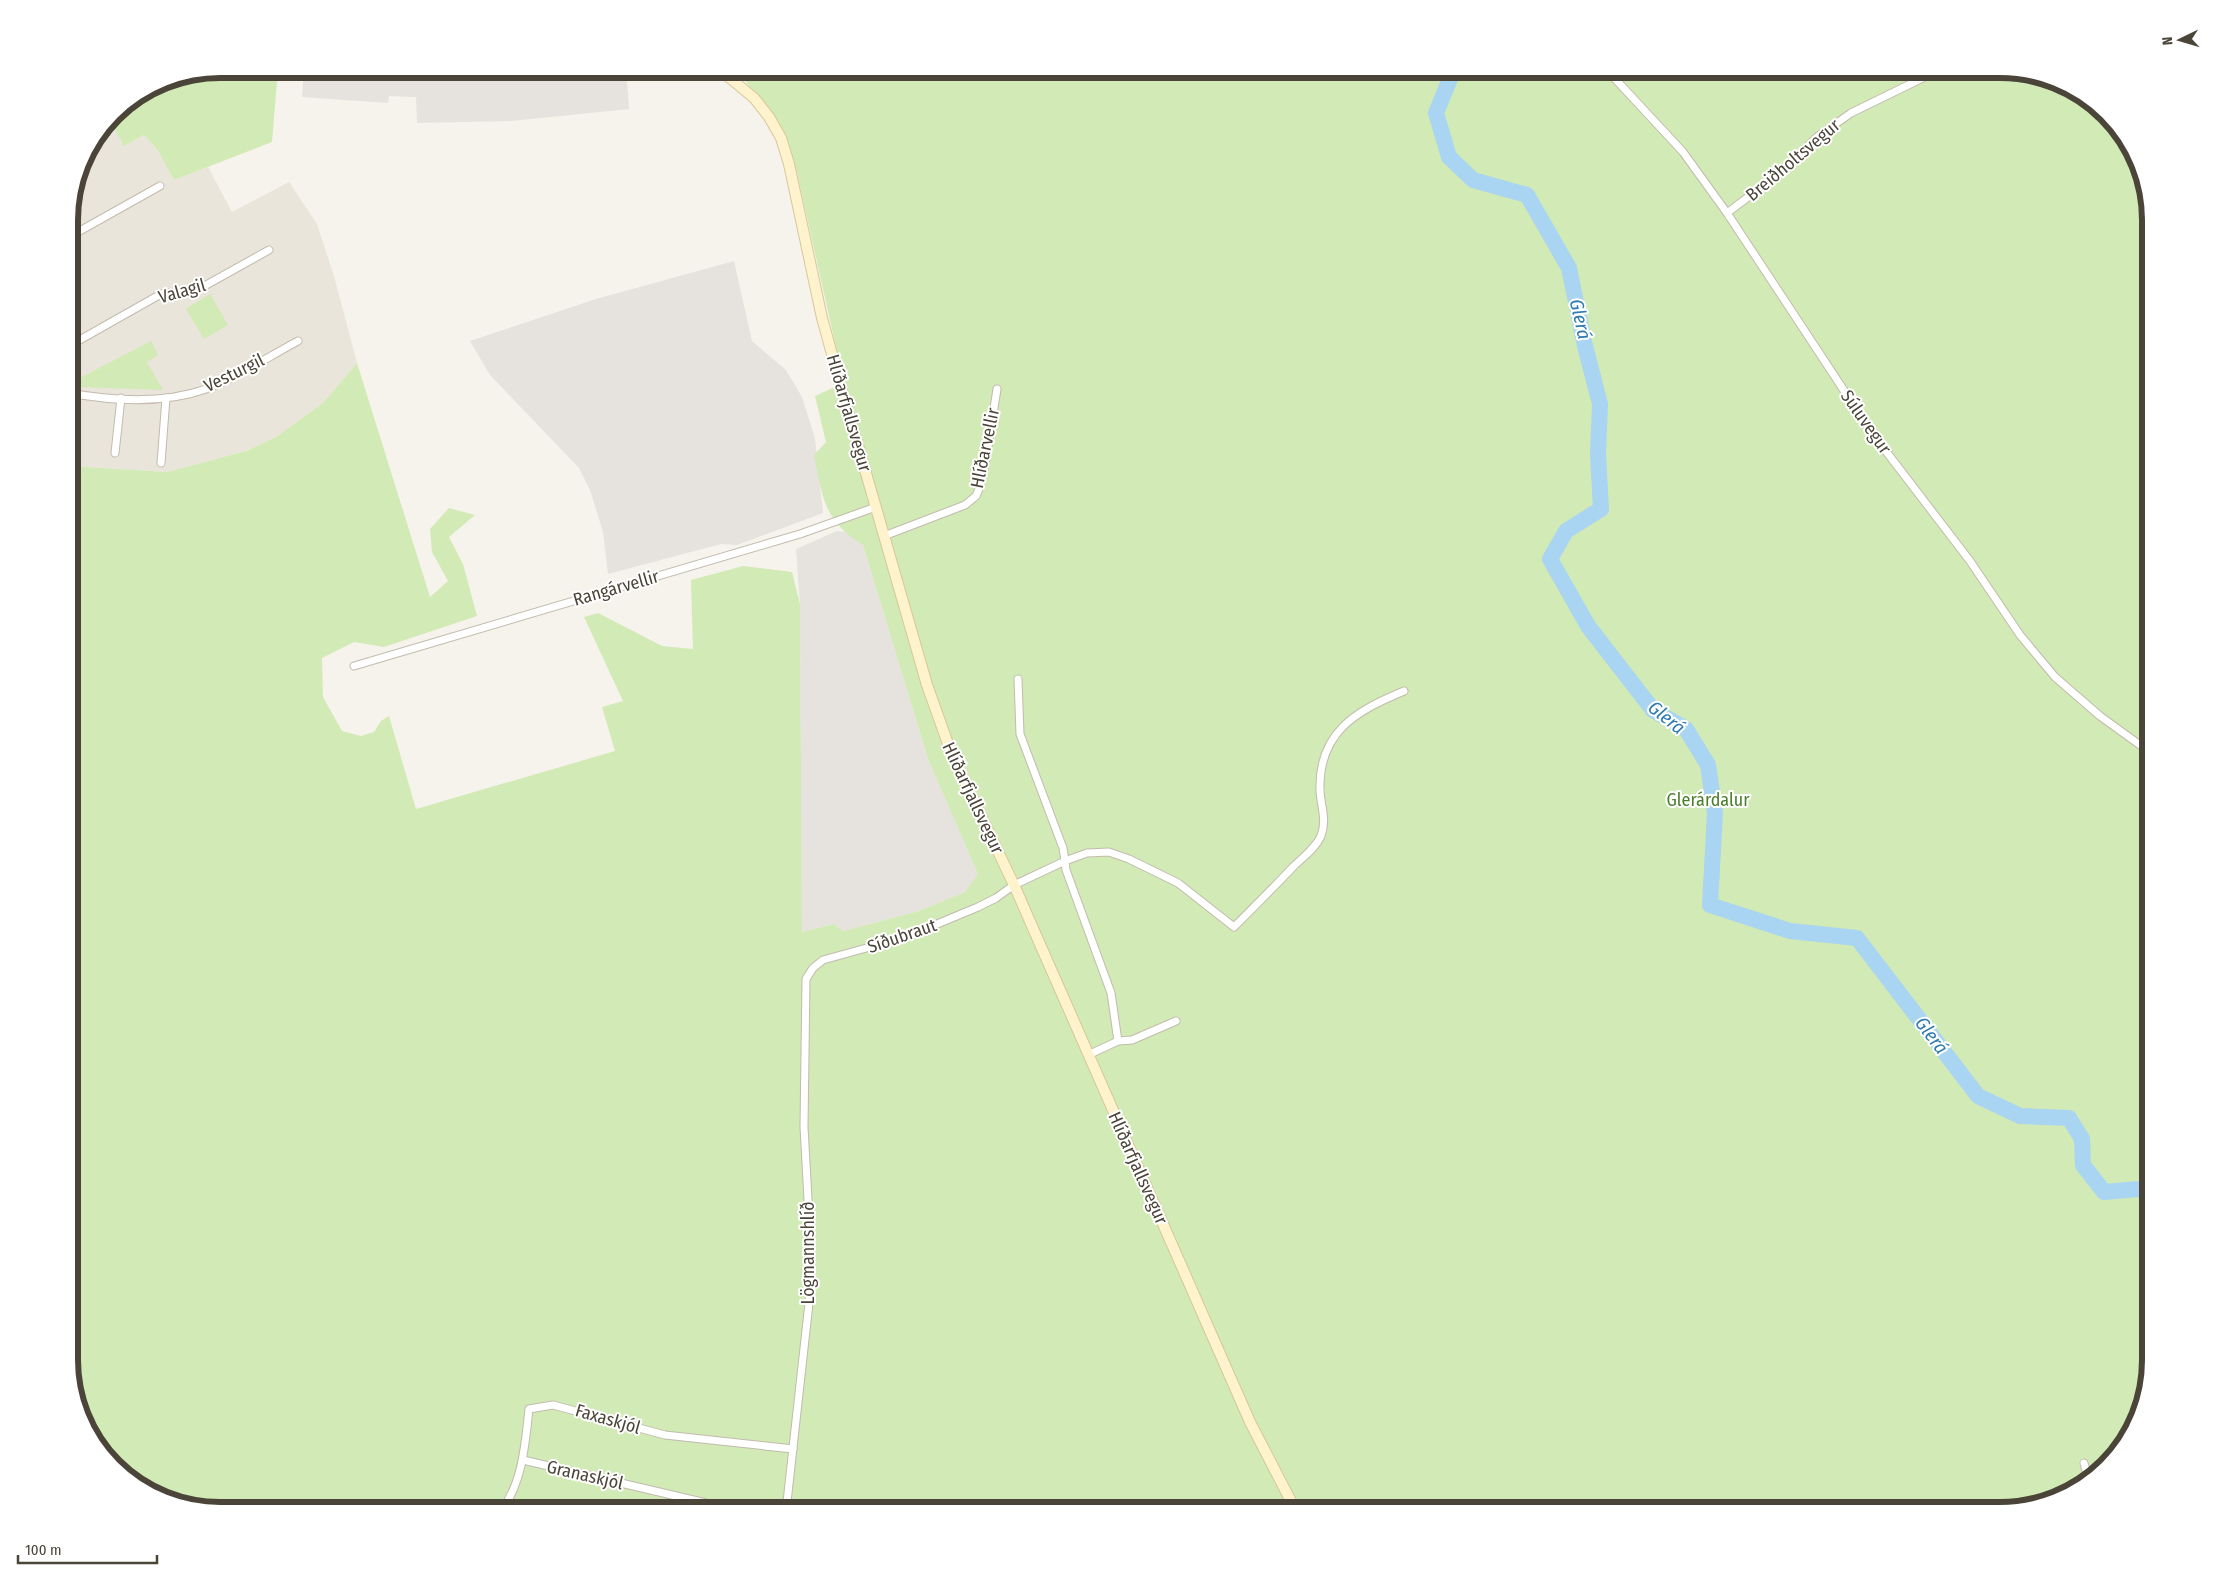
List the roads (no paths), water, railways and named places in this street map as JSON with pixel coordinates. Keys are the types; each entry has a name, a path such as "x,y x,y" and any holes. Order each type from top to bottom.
{"main road":[{"name":"Hlíðarfjallsvegur","path":"730,78 754,98 769,117 781,138 793,182 822,318 939,722 966,785 1014,885 1246,1414 1291,1502"}],"street":[{"name":"Súluvegur","path":"1614,78 1683,152 1727,213 1872,433 1970,561 2020,635 2055,677 2100,716 2142,746"},
{"name":"Breiðholtsvegur","path":"1727,213 1780,173 1817,137 1851,113 1923,78"},
{"path":"78,232 160,186"},
{"name":"Valagil","path":"78,341 161,294 200,289 268,250"},
{"name":"Vesturgil","path":"78,394 121,398 166,398 207,389 298,341"},
{"name":"Hlíðarvellir","path":"884,536 965,505 976,496 985,465 997,389"},
{"path":"115,452 121,398"},
{"path":"161,463 166,398"},
{"name":"Rangárvellir","path":"354,666 791,537 876,507"},
{"path":"1018,679 1020,734 1063,848 1066,870 1111,993 1118,1042"},
{"name":"Síðubraut","path":"804,993 809,973 823,960 906,937 990,901 1014,885 1065,861 1087,853 1109,852 1129,859 1178,883 1234,927 1318,841 1324,820 1320,785 1322,766 1329,747 1340,730 1362,710 1404,691"},
{"name":"Lögmannshlíð","path":"787,1502 809,1303 811,1254 804,1127 804,993"},
{"path":"1088,1055 1118,1042 1132,1040 1176,1021"},
{"name":"Faxaskjól","path":"508,1502 511,1498 522,1460 529,1409 553,1405 665,1435 793,1449"},
{"name":"Granaskjól","path":"522,1460 702,1502"},
{"path":"2084,1463 2087,1473"}],"waterway":[{"name":"Glerá","path":"1450,78 1436,113 1449,157 1473,180 1527,195 1569,268 1585,346 1600,404 1598,454 1601,509 1566,531 1550,559 1588,626 1653,710 1686,729 1708,765 1715,813 1710,905 1790,931 1857,938 1978,1096 2020,1116 2069,1118 2082,1139 2083,1165 2104,1192 2142,1189"}],"park label":[{"name":"Glerárdalur","path":"1708,800"}]}
